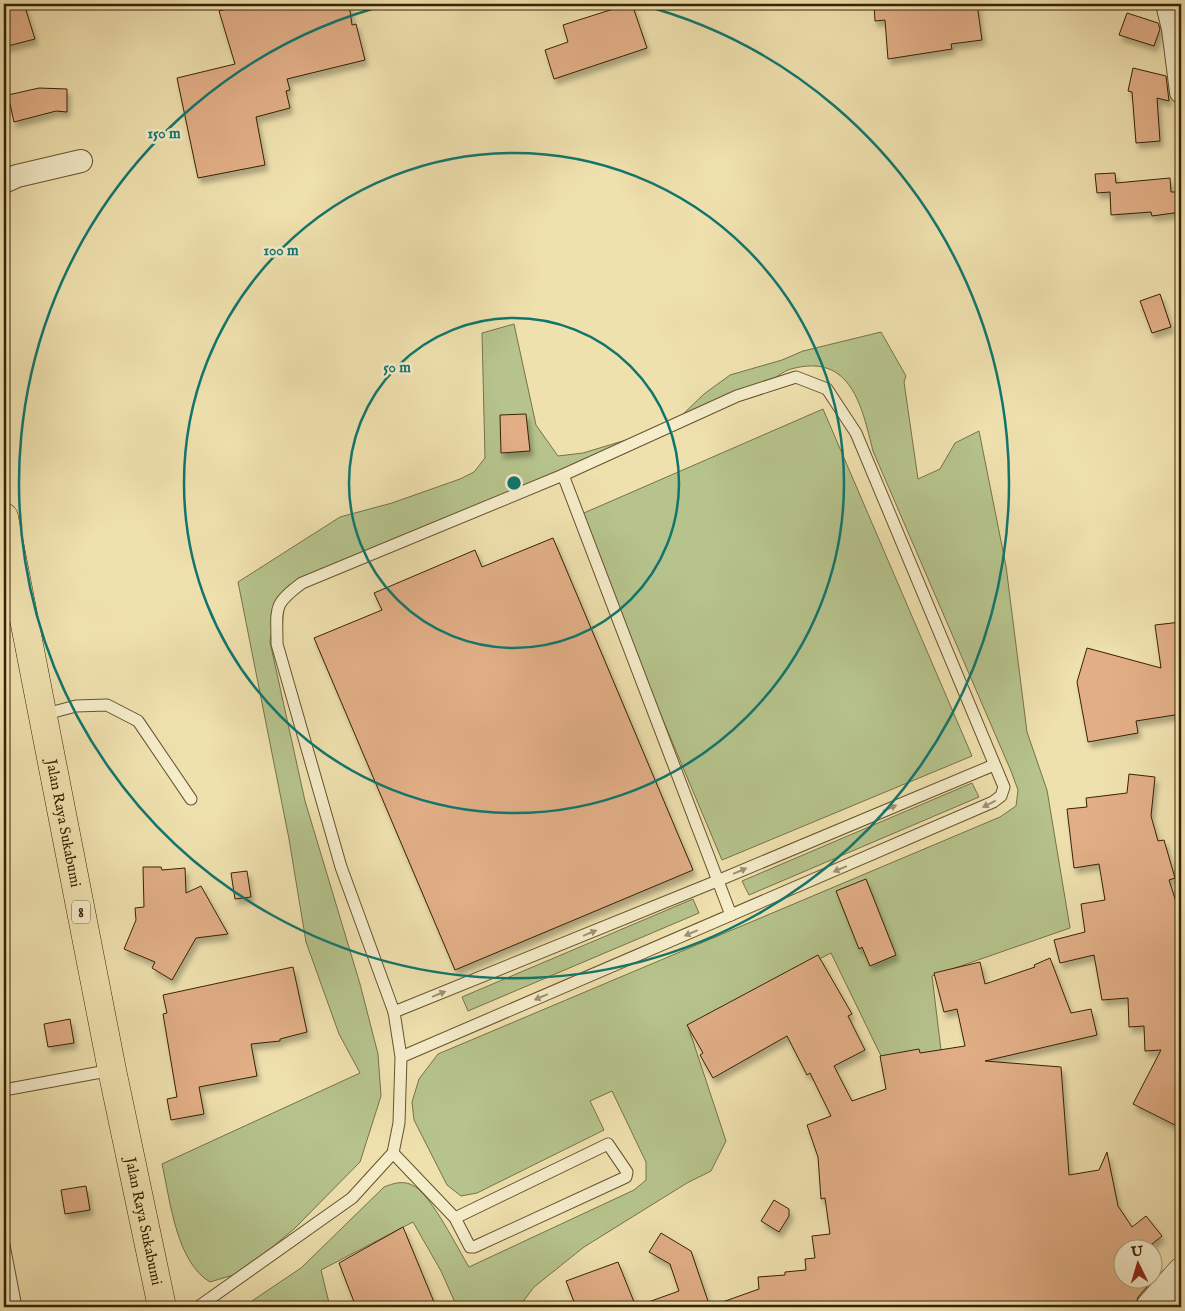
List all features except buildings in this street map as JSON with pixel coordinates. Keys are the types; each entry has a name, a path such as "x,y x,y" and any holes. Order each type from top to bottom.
{"highway":[{"name":"Jalan Raya Sukabumi","path":"4,517 12,605 42,715 112,1070 162,1307"}],"main road":[{"path":"1150,1307 1181,1272"}],"street":[{"path":"1167,4 1173,29 1181,92"},
{"path":"4,182 25,174 81,161"}],"lane":[{"path":"198,1307 352,1198 393,1153 399,1123 401,1057 394,1012 341,867 277,644 277,610 283,597 302,583 563,475 737,396 796,377 827,389 856,433 1004,787 1001,796 993,802 731,916 401,1057"},
{"path":"563,475 731,916"},
{"path":"42,715 76,706 107,705 138,721 191,799"},
{"path":"394,1012 717,881 994,764"},
{"path":"4,1090 112,1070"},
{"path":"393,1153 455,1218 470,1247 478,1246 626,1177 627,1172 608,1144 455,1218"},
{"path":"4,1245 16,1307"}],"green space":[{"path":"514,324 536,425 558,456 583,453 636,437 678,419 704,394 730,375 782,360 803,351 881,332 906,376 904,382 918,479 940,469 955,443 979,431 1006,566 1027,732 1047,790 1070,928 932,976 941,1050 883,1060 831,953 688,1026 726,1141 711,1171 687,1183 584,1247 534,1287 519,1307 457,1307 441,1271 413,1222 321,1270 330,1307 243,1307 301,1268 384,1187 392,1184 406,1183 421,1191 436,1211 469,1267 634,1190 646,1180 646,1162 612,1091 590,1101 604,1130 477,1193 461,1196 447,1185 414,1120 412,1102 419,1079 438,1054 1000,817 1016,806 1018,790 1011,771 873,451 858,402 851,388 841,376 828,369 812,366 788,370 765,385 277,600 270,642 305,801 360,984 378,1054 381,1096 360,1162 295,1228 243,1272 210,1282 199,1273 189,1260 176,1229 162,1164 360,1073 339,1034 306,942 289,839 238,582 340,517 392,503 460,479 474,472 485,458 482,333"},
{"path":"823,409 972,756 722,860 577,516"},
{"path":"972,783 979,797 749,895 742,881"},
{"path":"693,899 699,913 468,1011 462,997"}]}
